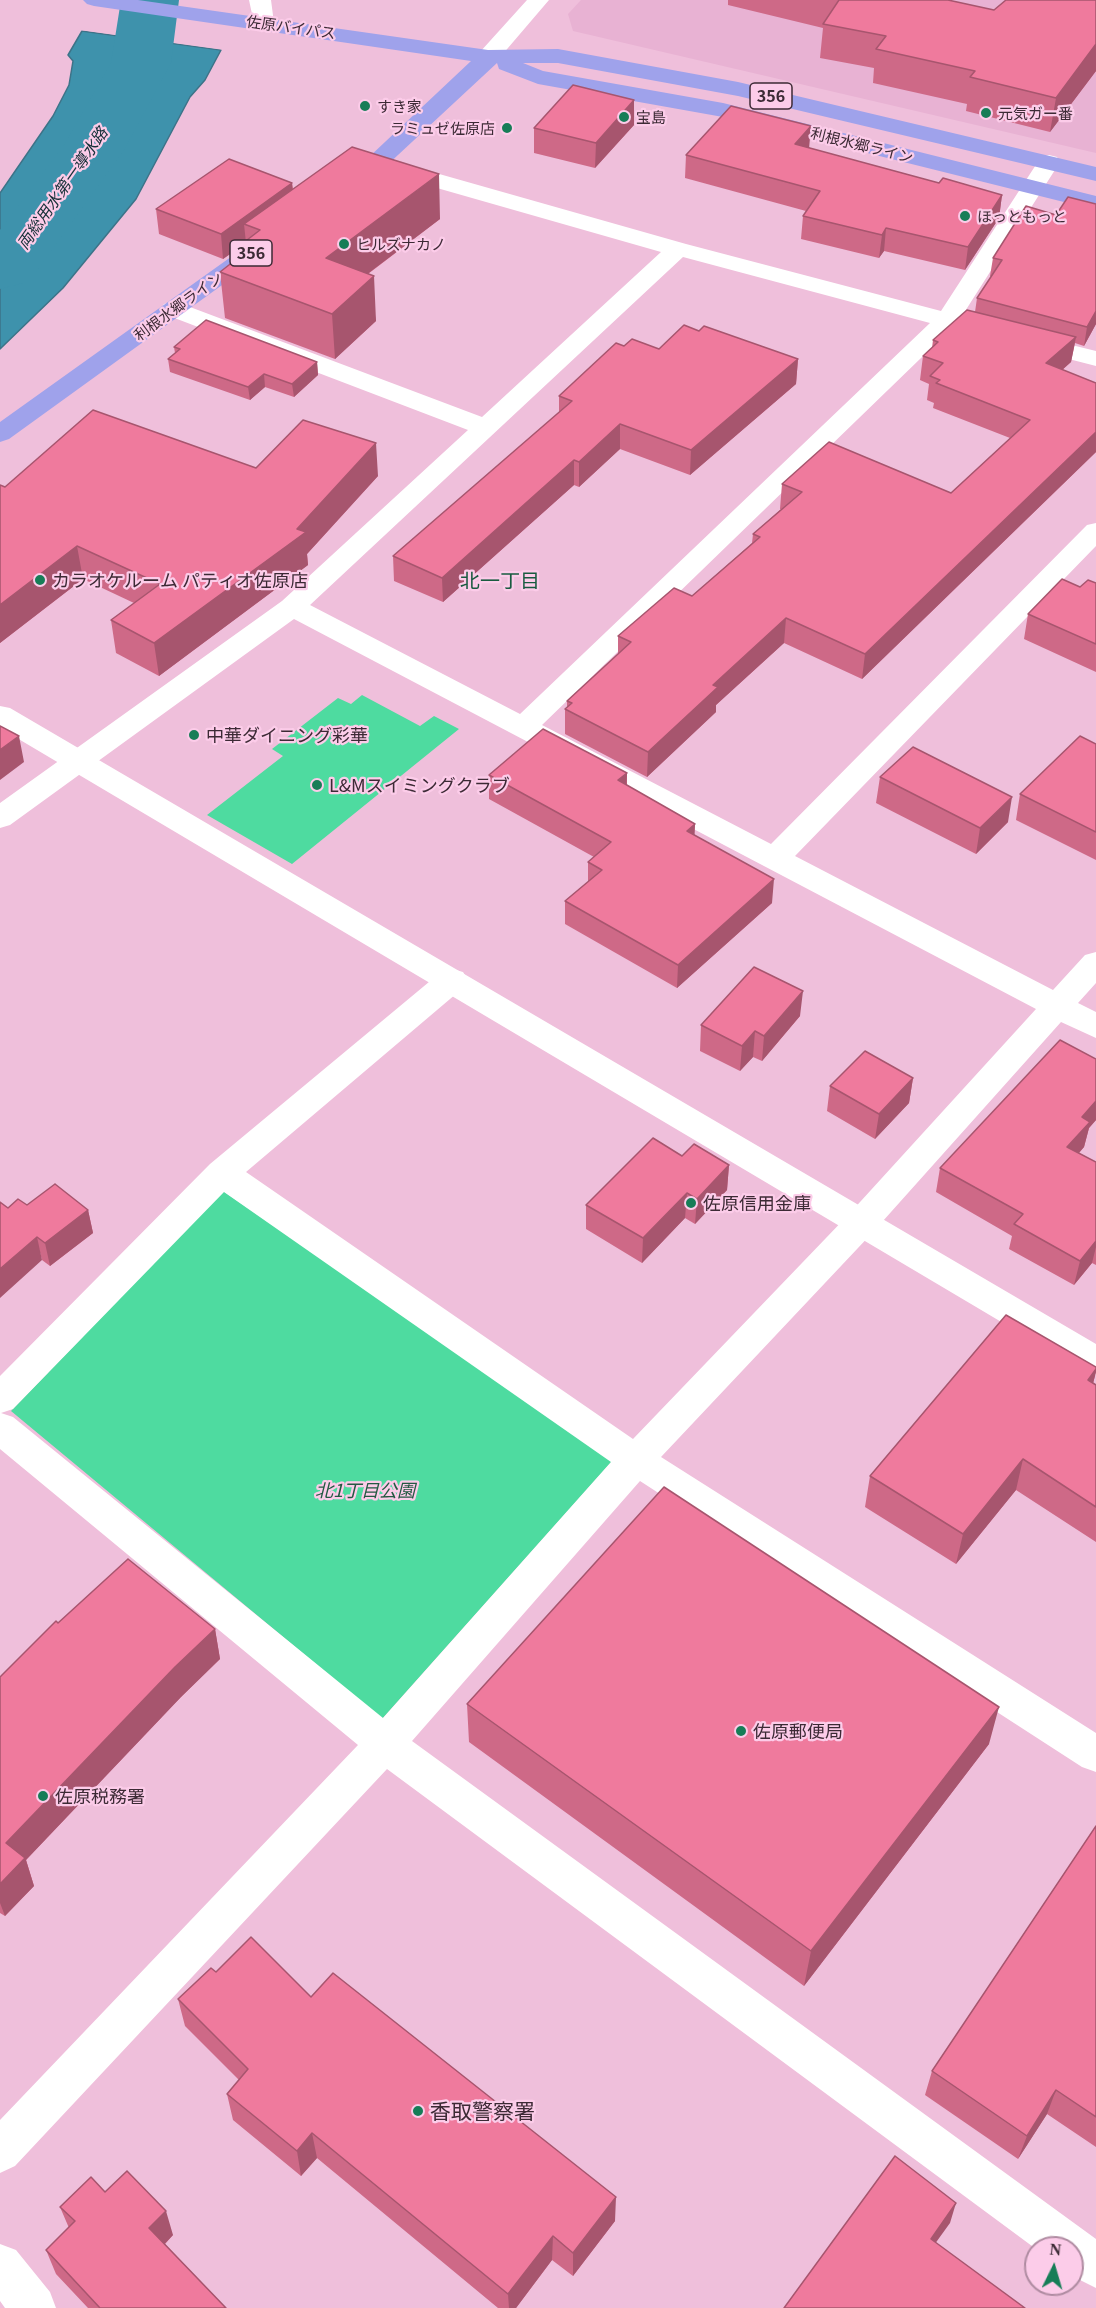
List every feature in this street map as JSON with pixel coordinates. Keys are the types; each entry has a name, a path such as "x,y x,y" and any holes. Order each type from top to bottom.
{"highway":[{"name":"佐原バイパス","path":"94,0 254,21 489,57"},
{"name":"利根水郷ライン","path":"489,57 558,56 652,72 738,89 1096,174"},
{"name":"利根水郷ライン","path":"489,57 538,77 723,110 1096,203"},
{"path":"328,198 376,163 489,57"},
{"name":"利根水郷ライン","path":"0,434 279,233"}],"street":[{"path":"254,21 260,0"},
{"path":"489,57 538,0"},
{"path":"524,726 948,319 1049,162"},
{"path":"376,163 678,249 1096,360"},
{"path":"0,818 292,607 678,249"},
{"path":"173,309 487,428"},
{"path":"775,858 1096,531"},
{"path":"292,607 1096,1026"},
{"path":"0,715 1096,1361"},
{"path":"0,2151 385,1744 636,1460 862,1222 1096,963"},
{"path":"0,1399 222,1173 452,980"},
{"path":"222,1173 636,1460 1096,1754"},
{"path":"0,1428 385,1744 1056,2236"},
{"path":"0,2266 34,2308"}],"shaded area":[{"path":"581,0 1096,0 1096,153 573,31 568,14"}],"green space":[{"name":"L&Mスイミングクラブ","path":"362,695 420,726 434,716 459,729 292,864 207,815 283,756 272,749 338,698 351,704"},
{"name":"北1丁目公園","path":"223,1191 614,1459 382,1719 11,1411"}],"water":[{"path":"82,31 221,50 205,80 190,97 136,199 63,288 0,349 0,193 53,116 69,85 73,61 68,55"}],"pier":[{"path":"82,28 222,47 224,50 79,30"}],"building":[{"path":"839,0 948,0 994,10 1006,0 1096,0 1096,44 1056,98 970,77 975,71 876,49 886,36 823,24"},
{"path":"573,85 634,100 596,143 534,128"},
{"path":"731,106 811,126 795,144 939,183 943,178 1002,195 968,247 886,228 882,235 803,216 820,191 686,155"},
{"path":"352,147 439,174 326,258 374,276 332,314 220,272 243,254 234,250 260,230 244,224"},
{"path":"229,159 292,183 221,234 156,209"},
{"path":"1068,197 1096,204 1096,311 1087,327 977,298 1002,260 993,258 1026,206 1056,215"},
{"path":"967,310 1076,337 1046,363 1096,383 1096,432 865,654 786,618 713,685 718,687 648,752 565,709 572,703 567,701 631,642 618,636 674,588 692,596 760,537 753,534 802,492 782,484 829,442 951,493 1030,420 936,383 940,380 930,376 943,363 923,356 938,342 933,340"},
{"path":"206,320 317,362 292,384 264,374 248,387 168,359 180,349 174,347"},
{"path":"684,325 699,331 704,326 798,359 691,450 620,424 579,462 574,460 442,578 393,556 572,401 559,396 616,343 624,346 632,339 659,349"},
{"path":"93,410 256,468 303,420 376,443 297,529 306,532 154,643 111,620 160,584 77,546 0,605 0,485 5,487"},
{"path":"1062,579 1080,587 1088,580 1096,583 1096,644 1028,614"},
{"path":"0,726 19,736 0,750"},
{"path":"543,729 627,773 618,780 695,824 687,831 774,879 678,965 565,901 602,870 588,862 611,842 489,775"},
{"path":"1080,736 1096,744 1096,832 1020,794"},
{"path":"913,747 1012,797 980,828 880,777"},
{"path":"754,967 803,991 764,1036 755,1031 742,1046 701,1025"},
{"path":"1060,1040 1096,1059 1096,1101 1082,1117 1090,1122 1067,1147 1096,1162 1096,1241 1080,1261 1014,1224 1023,1214 940,1168"},
{"path":"865,1051 913,1078 879,1114 830,1086"},
{"path":"653,1138 682,1156 694,1144 729,1165 697,1199 687,1193 643,1238 586,1205"},
{"path":"55,1184 88,1210 45,1243 37,1237 0,1269 0,1202 8,1208 18,1199 27,1205"},
{"path":"1006,1315 1096,1367 1088,1380 1096,1385 1096,1507 1023,1459 963,1534 870,1476"},
{"path":"664,1487 999,1707 811,1951 467,1704"},
{"path":"128,1559 215,1629 175,1667 6,1843 25,1858 0,1884 0,1677 56,1621 58,1623"},
{"path":"1096,1826 1096,2117 1056,2090 1027,2136 932,2071"},
{"path":"251,1937 311,1997 333,1973 616,2197 573,2253 553,2236 508,2294 312,2133 297,2151 227,2094 248,2069 178,1999 211,1968 216,1972"},
{"path":"895,2156 956,2203 931,2239 1025,2308 784,2308"},
{"path":"127,2171 166,2211 149,2228 226,2308 100,2308 46,2250 75,2221 60,2207 91,2177 105,2192"}],"waterway":[{"name":"両総用水第一導水路","path":"0,269 13,258 93,150 141,63 150,0"}],"place":[{"name":"すき家","path":"365,106"},
{"name":"元気ガー番","path":"986,113"},
{"name":"宝島","path":"624,117"},
{"name":"ラミュゼ佐原店","path":"507,128"},
{"name":"ほっともっと","path":"965,216"},
{"name":"ヒルズナカノ","path":"344,244"},
{"name":"カラオケルーム パティオ佐原店","path":"40,580"},
{"name":"中華ダイニング彩華","path":"194,735"},
{"name":"L&Mスイミングクラブ","path":"317,785"},
{"name":"佐原信用金庫","path":"691,1203"},
{"name":"佐原郵便局","path":"741,1731"},
{"name":"佐原税務署","path":"43,1796"},
{"name":"香取警察署","path":"418,2111"}],"district":[{"name":"北一丁目","path":"500,580"}]}
